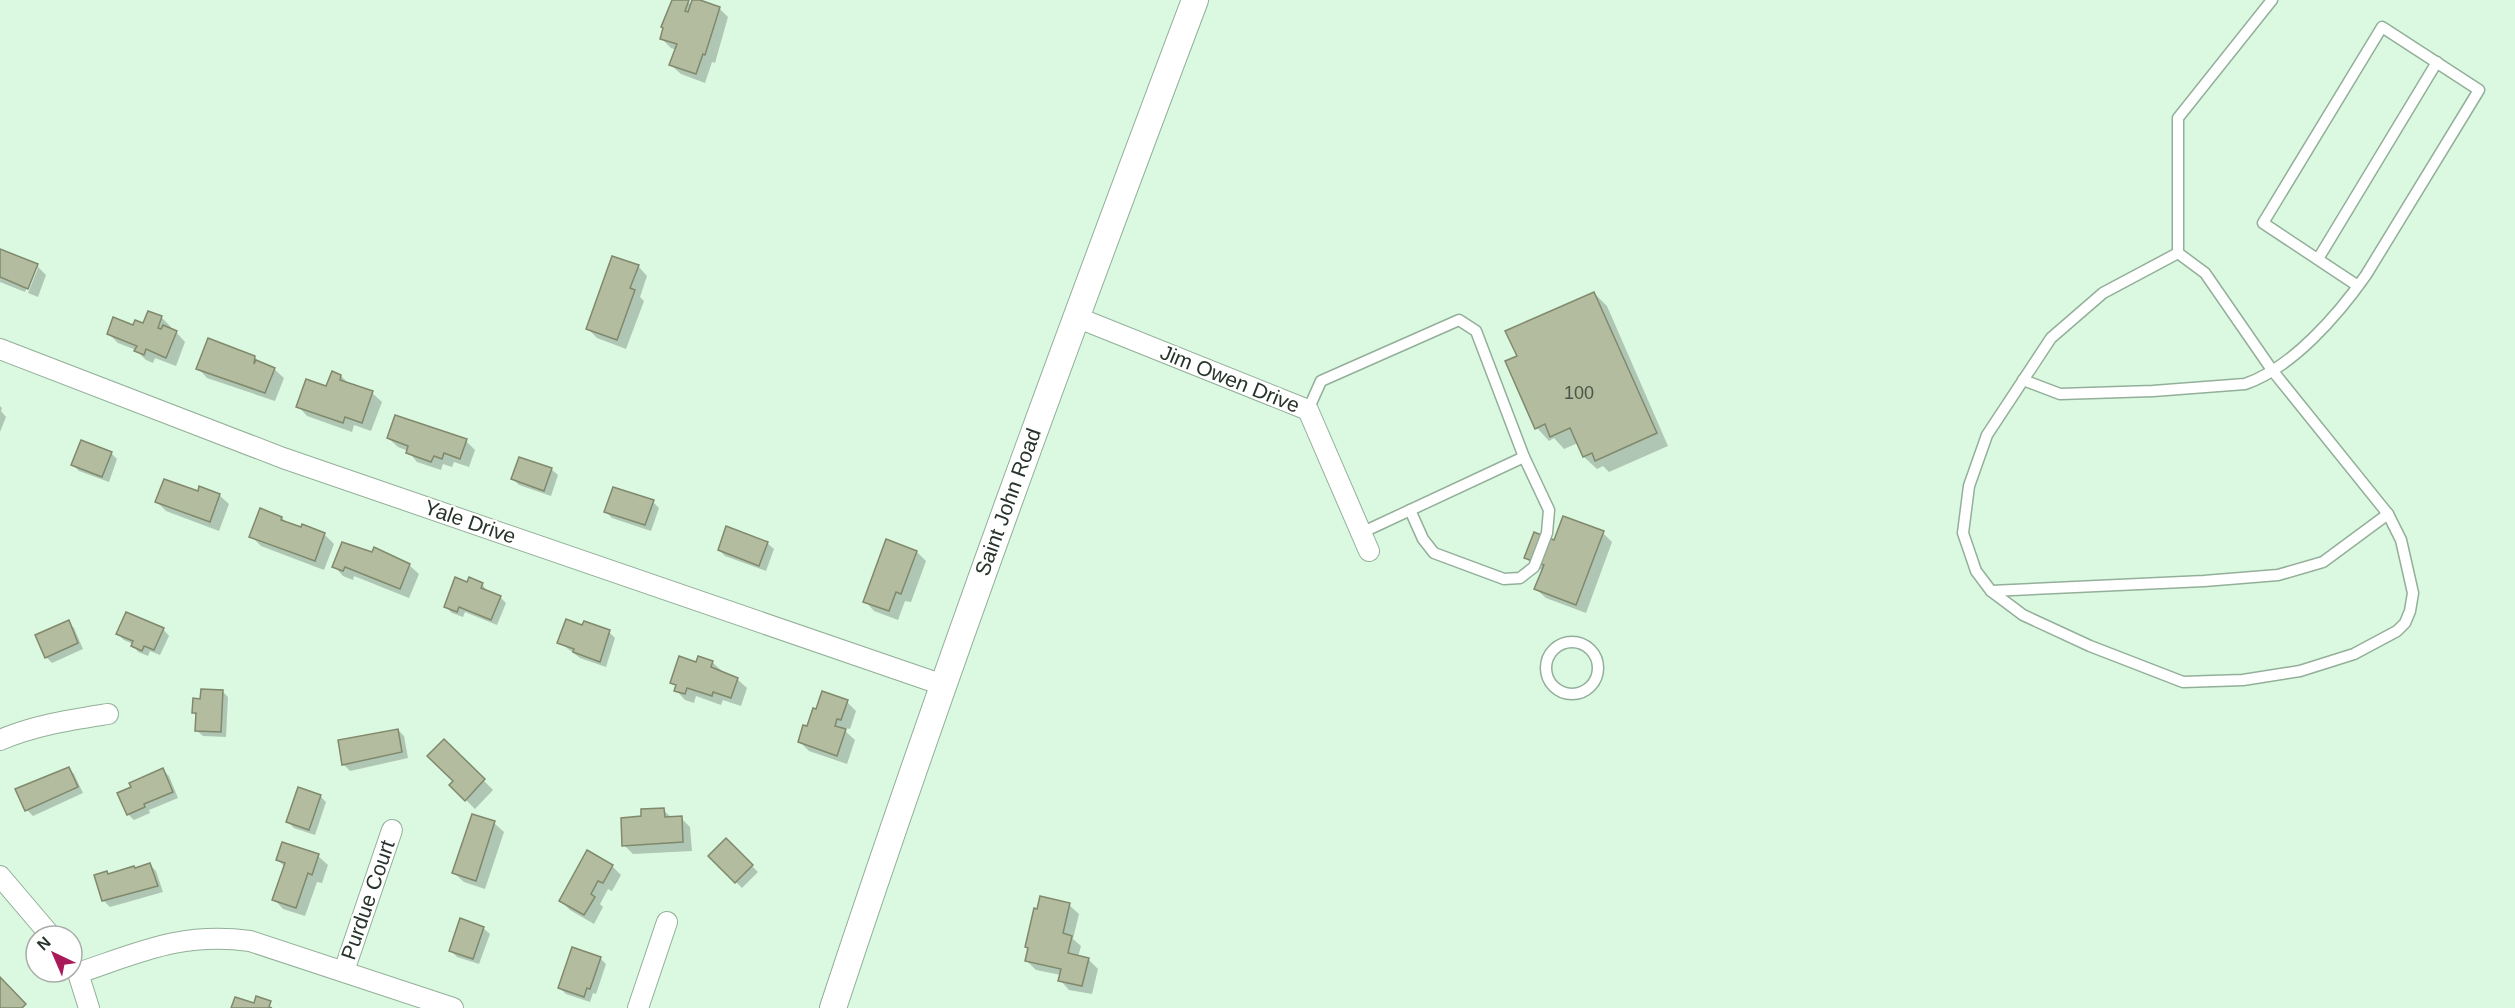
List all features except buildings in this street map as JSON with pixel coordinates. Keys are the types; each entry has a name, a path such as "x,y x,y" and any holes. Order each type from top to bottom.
{"street":[{"name":"Saint John Road","path":"832,1008 879,864 1076,317 1195,0"},
{"name":"Jim Owen Drive","path":"1076,317 1308,410 1365,542"},
{"name":"Yale Drive","path":"0,349 283,458 944,685"},
{"path":"0,740 53,722 108,714"},
{"name":"Purdue Court","path":"344,971 392,830"},
{"path":"0,876 41,924"},
{"path":"638,1008 667,922"},
{"path":"84,967 158,946 202,938 250,941 453,1008"},
{"path":"80,984 88,1008"}],"lane":[{"path":"2178,253 2178,118 2272,0"},
{"path":"2023,380 2060,394 2153,391 2245,384 2259,379 2272,370 2320,332 2346,305 2358,286 2479,90 2382,27 2263,223 2358,286"},
{"path":"2318,259 2437,63"},
{"path":"2178,253 2205,273 2272,370 2388,513 2401,540 2413,593 2410,611 2405,623 2397,631 2354,654 2300,671 2243,680 2183,682 2090,646 2023,615 1991,591 1976,571 1963,533 1970,486 1987,435 2051,338 2103,293 2178,253"},
{"path":"1308,410 1321,381 1459,320 1476,331 1524,457 1549,510 1547,533 1533,567 1520,578 1504,579 1434,553 1423,539 1410,510"},
{"path":"1365,542 1410,510 1524,457"},
{"path":"1991,591 2204,581 2278,574 2323,562 2388,513"},
{"path":"1564,642 1581,643 1594,653 1598,662 1596,679 1584,692 1567,694 1558,691 1547,678 1545,669 1550,653 1564,642"}]}
